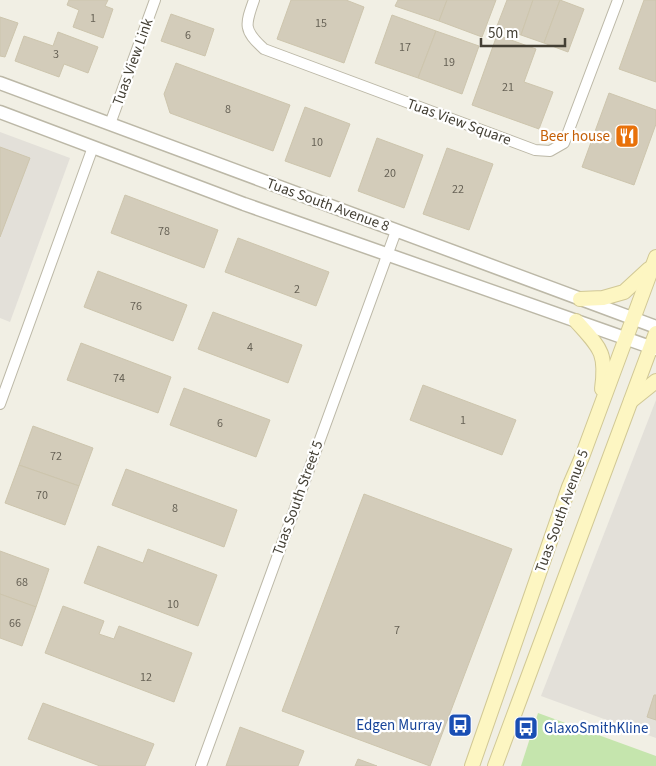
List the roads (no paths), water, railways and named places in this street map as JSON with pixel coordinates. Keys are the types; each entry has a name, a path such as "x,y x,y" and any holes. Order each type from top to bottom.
{"main road":[{"path":"580,299 603,298 624,292 655,261"},
{"name":"Tuas South Avenue 5","path":"472,766 569,487 655,261"},
{"path":"576,321 601,352 604,361 600,405"},
{"name":"Tuas South Avenue 5","path":"494,766 629,402 653,348 656,333"},
{"path":"629,402 656,381"}],"street":[{"name":"Tuas View Link","path":"110,124 155,0"},
{"name":"Tuas View Square","path":"254,0 246,20 250,36 264,49 534,150 550,152 564,143 618,0"},
{"name":"Tuas South Avenue 8","path":"0,83 656,327"},
{"name":"Tuas South Avenue 8","path":"0,112 244,204 653,348"},
{"path":"0,404 93,147"},
{"name":"Tuas South Street 5","path":"200,766 396,231"}],"place":[{"name":"Beer house","path":"627,136"},
{"name":"Edgen Murray","path":"460,725"},
{"name":"GlaxoSmithKline","path":"526,728"}]}
